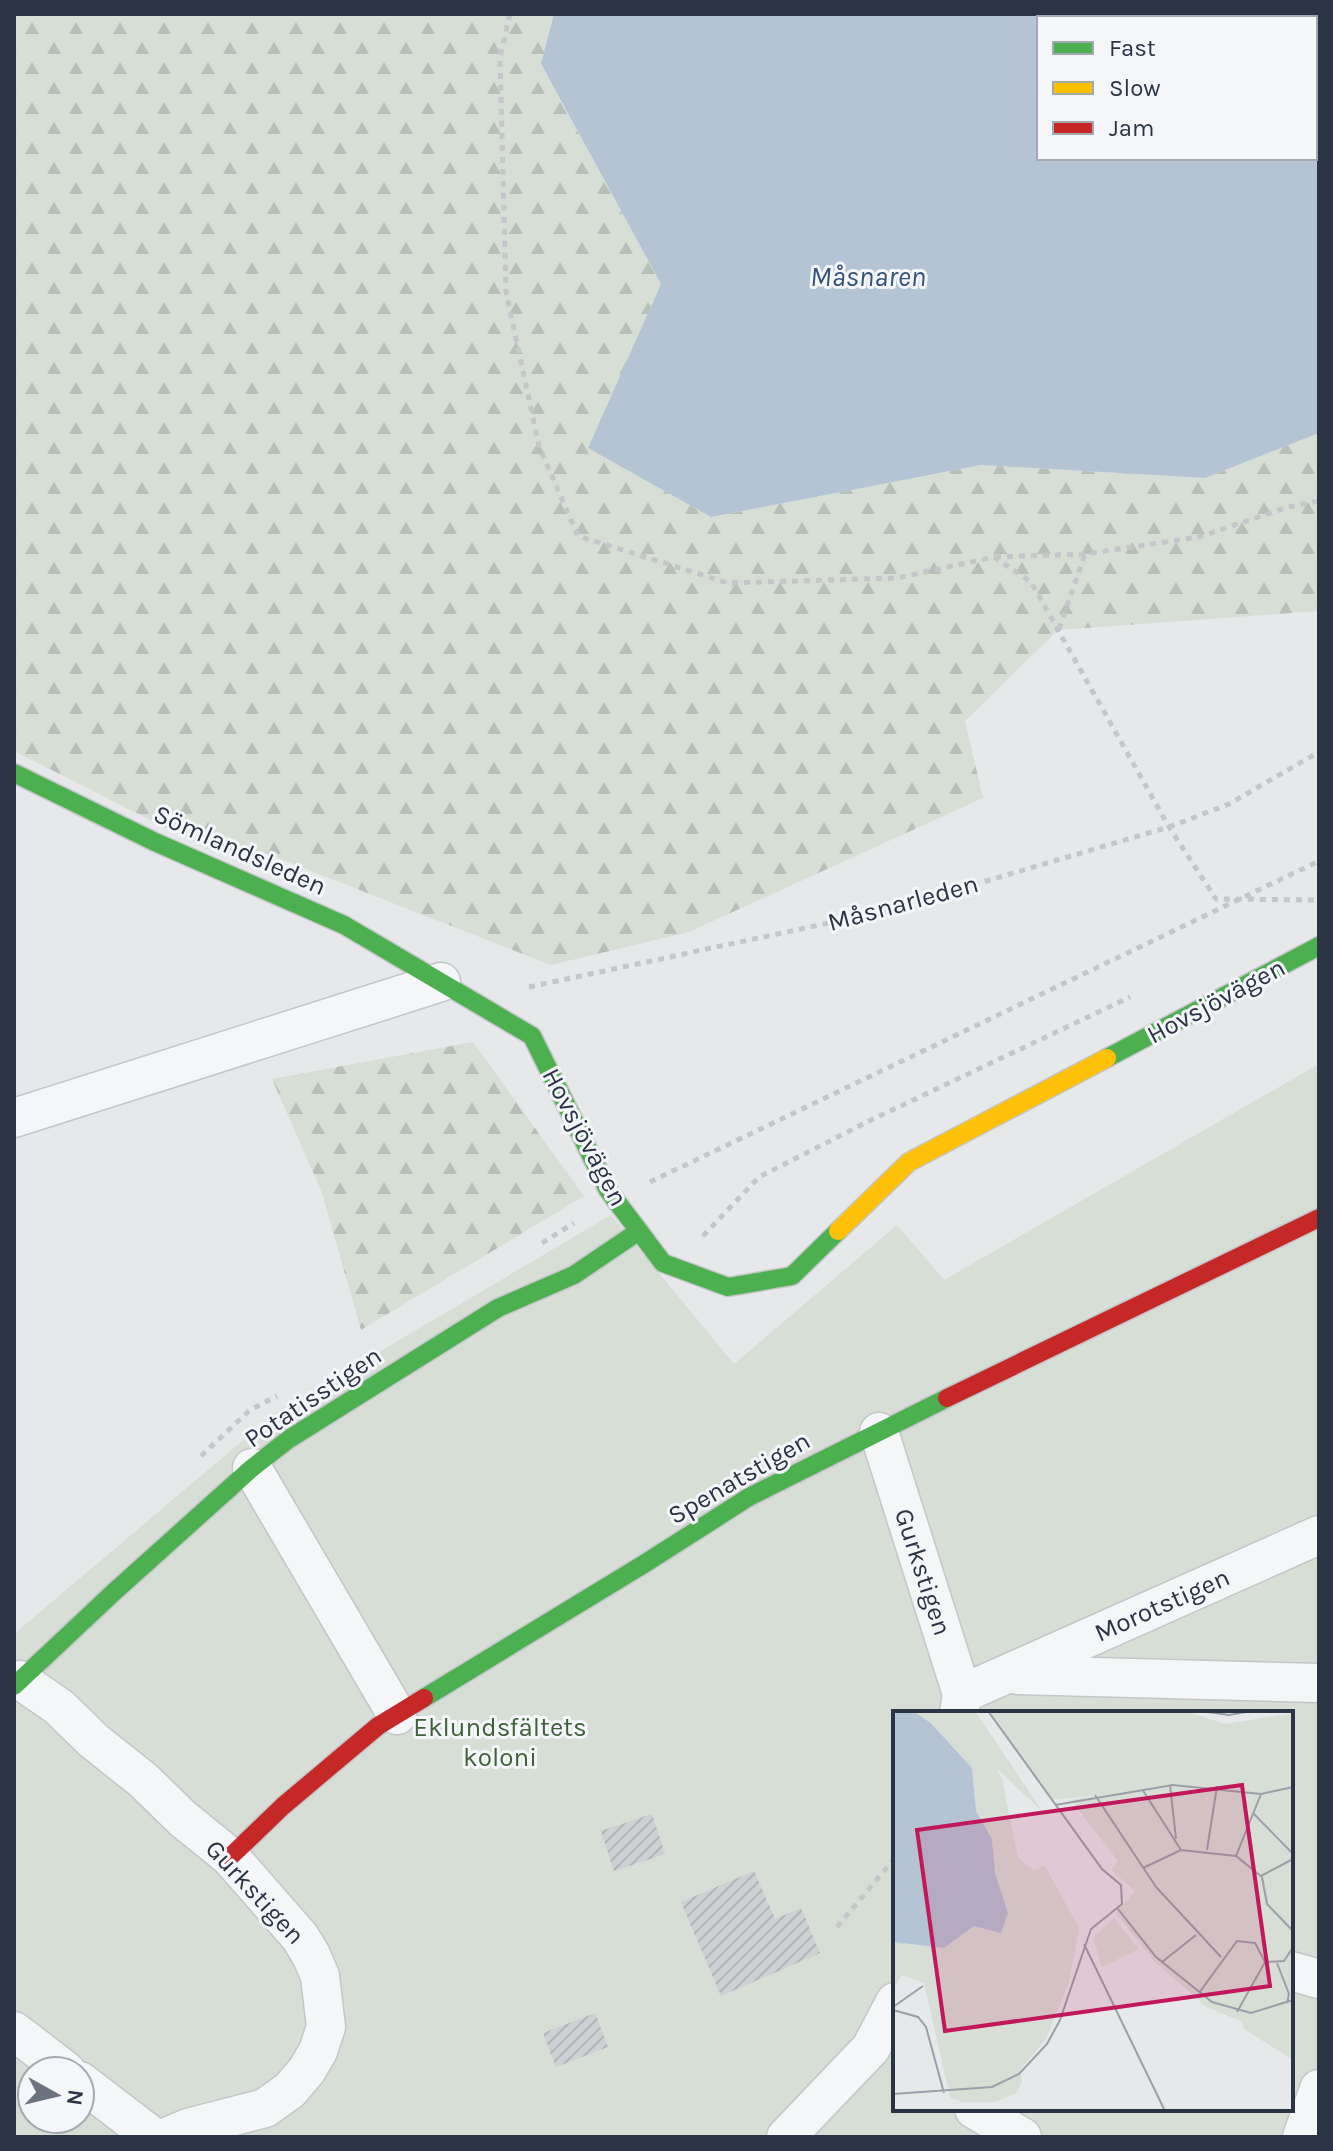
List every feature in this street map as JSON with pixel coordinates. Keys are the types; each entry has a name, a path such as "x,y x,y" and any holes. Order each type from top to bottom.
{"street":[{"name":"Sömlandsleden","path":"14,773 155,842 344,925 441,982"},
{"name":"Hovsjövägen","path":"441,982 532,1036 608,1190 663,1263 728,1287 792,1276 909,1162 1319,946"},
{"path":"14,1118 441,982"},
{"name":"Spenatstigen","path":"230,1857 329,1766 378,1726 749,1497 1319,1218"},
{"name":"Potatisstigen","path":"17,1683 252,1468 289,1439 498,1308 574,1275 639,1231"},
{"name":"Gurkstigen","path":"879,1432 961,1704"},
{"path":"252,1468 397,1715"},
{"name":"Morotstigen","path":"961,1704 1006,1675 1319,1535"},
{"name":"Morotstigen","path":"1006,1675 1319,1683"},
{"name":"Gurkstigen","path":"17,1683 59,1707 94,1741 230,1857 300,1937 320,1976 326,2027 318,2051 290,2090 265,2108 188,2128 167,2137"},
{"path":"1293,1972 1319,1979"},
{"path":"786,2137 883,2056 893,2011"},
{"path":"14,2031 45,2055"},
{"path":"1302,2137 1319,2089"},
{"path":"96,2093 153,2137"},
{"path":"977,2111 1022,2137"}],"path":[{"path":"510,14 500,57 506,292 539,446 578,536 728,583 897,578 994,557 1085,554 1199,537 1288,507 1319,501"},
{"path":"1058,630 1085,554"},
{"path":"994,557 1031,582 1169,827 1216,899 1319,900"},
{"name":"Måsnarleden","path":"525,987 885,911 1169,827 1229,804 1319,752"},
{"path":"673,1266 759,1177 1136,994"},
{"path":"837,1927 893,1860"}],"green space":[{"path":"14,14 554,14 541,65 661,284 589,448 711,517 981,465 1205,478 1319,433 1319,611 1058,630 965,721 983,798 689,932 551,965 268,854 208,849 14,751"},
{"path":"473,1042 584,1196 361,1330 321,1190 272,1079"},
{"name":"Eklundsfältets koloni","path":"1319,1064 1319,2137 14,2137 14,1634 274,1414 611,1215 734,1364 897,1225 944,1280"}],"water":[{"name":"Måsnaren","path":"554,14 1319,14 1319,433 1205,478 981,465 711,517 588,448 661,284 541,64"}],"building":[{"path":"652,1814 665,1854 614,1871 601,1831"},
{"path":"754,1871 775,1919 801,1908 820,1953 721,1996 681,1902"},
{"path":"595,2013 608,2047 556,2067 543,2033"}],"traffic: fast":[{"path":"14,773 155,842 344,925 532,1036 608,1190 663,1263 728,1287 792,1276 838,1231"},
{"path":"1107,1058 1319,946"},
{"path":"14,1686 252,1468 289,1439 498,1308 574,1275 639,1231"},
{"path":"424,1698 749,1497 947,1398"}],"traffic: slow":[{"path":"838,1231 909,1162 1107,1058"}],"traffic: jam":[{"path":"947,1398 1319,1218"},
{"path":"230,1857 283,1806 378,1726 424,1698"}]}
